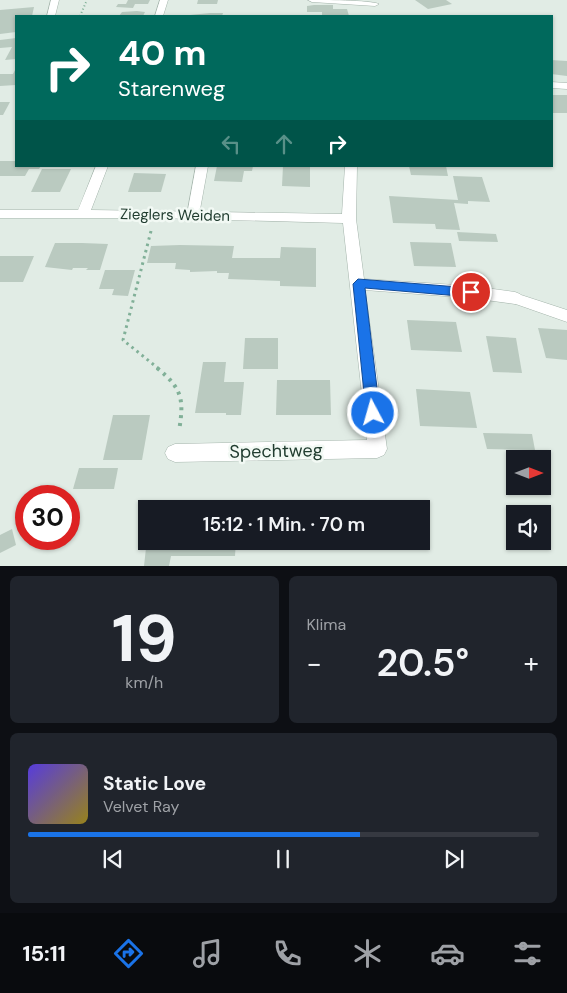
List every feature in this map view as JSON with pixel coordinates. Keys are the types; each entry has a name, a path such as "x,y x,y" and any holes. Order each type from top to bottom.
{"street":[{"path":"159,15 164,0"},
{"path":"312,0 377,2 375,15"},
{"path":"553,85 567,86"},
{"path":"83,213 102,167"},
{"path":"351,167 349,219 358,284 471,292 514,298"},
{"name":"Zieglers Weiden","path":"0,214 156,214 349,219"},
{"name":"Spechtweg","path":"175,453 377,450 358,284"}],"lane":[{"path":"51,15 55,0"},
{"path":"193,215 202,167"},
{"path":"514,298 567,316"}],"path":[{"path":"80,15 87,0"},
{"path":"156,214 123,340 172,380 183,405 175,453"}],"building":[{"path":"128,0 150,0 148,4 135,4 133,8 116,7 118,4 126,4"},
{"path":"198,0 218,0 217,4 197,4"},
{"path":"415,0 446,0 452,4 428,9"},
{"path":"333,5 333,9 347,9 349,15 322,15 322,12 307,12 307,6"},
{"path":"34,7 32,15 15,15 15,32 0,34 0,10"},
{"path":"122,12 145,12 144,15 120,15"},
{"path":"210,13 223,13 222,15 190,15"},
{"path":"15,38 15,59 5,60 12,47 0,48 0,40"},
{"path":"553,60 567,61 567,76 553,74"},
{"path":"15,70 15,85 0,86 0,74 13,74"},
{"path":"553,95 567,95 567,113 553,113"},
{"path":"0,102 10,102 3,115 0,115"},
{"path":"0,161 15,161 15,167 40,167 39,169 29,169 25,176 0,176"},
{"path":"217,167 253,167 252,171 244,171 242,182 214,181"},
{"path":"283,167 310,167 310,187 282,186"},
{"path":"409,167 446,167 448,176 411,175"},
{"path":"42,169 71,169 60,192 31,192"},
{"path":"134,173 166,174 161,192 128,192"},
{"path":"453,176 482,177 490,202 468,201 468,204 454,203 460,230 436,229 435,224 393,223 389,196 458,200"},
{"path":"457,232 496,234 498,242 459,241"},
{"path":"410,242 451,243 456,267 414,266"},
{"path":"55,243 108,244 100,270 73,268 72,270 45,267"},
{"path":"151,246 234,246 232,258 280,258 281,247 316,248 316,287 280,286 280,281 228,279 229,273 217,273 217,271 190,272 190,270 175,269 176,263 147,263"},
{"path":"0,256 34,256 23,282 0,282"},
{"path":"105,270 135,270 128,296 112,295 114,289 99,289"},
{"path":"407,320 456,322 462,352 411,350"},
{"path":"538,328 567,330 567,360 546,358"},
{"path":"486,336 516,338 522,373 493,372"},
{"path":"245,338 278,338 278,369 243,369"},
{"path":"203,362 226,362 224,382 244,382 241,415 195,413"},
{"path":"277,380 330,380 331,415 276,415"},
{"path":"416,389 470,392 477,428 420,426"},
{"path":"113,415 150,415 142,460 103,460"},
{"path":"483,433 532,434 535,450 487,449"},
{"path":"79,468 118,468 114,489 80,489 80,485 74,485"},
{"path":"12,529 15,546 0,553 0,535"},
{"path":"146,550 235,550 235,556 171,556 169,566 144,566"}],"route":[{"path":"373,413 358,284 471,292"}]}
